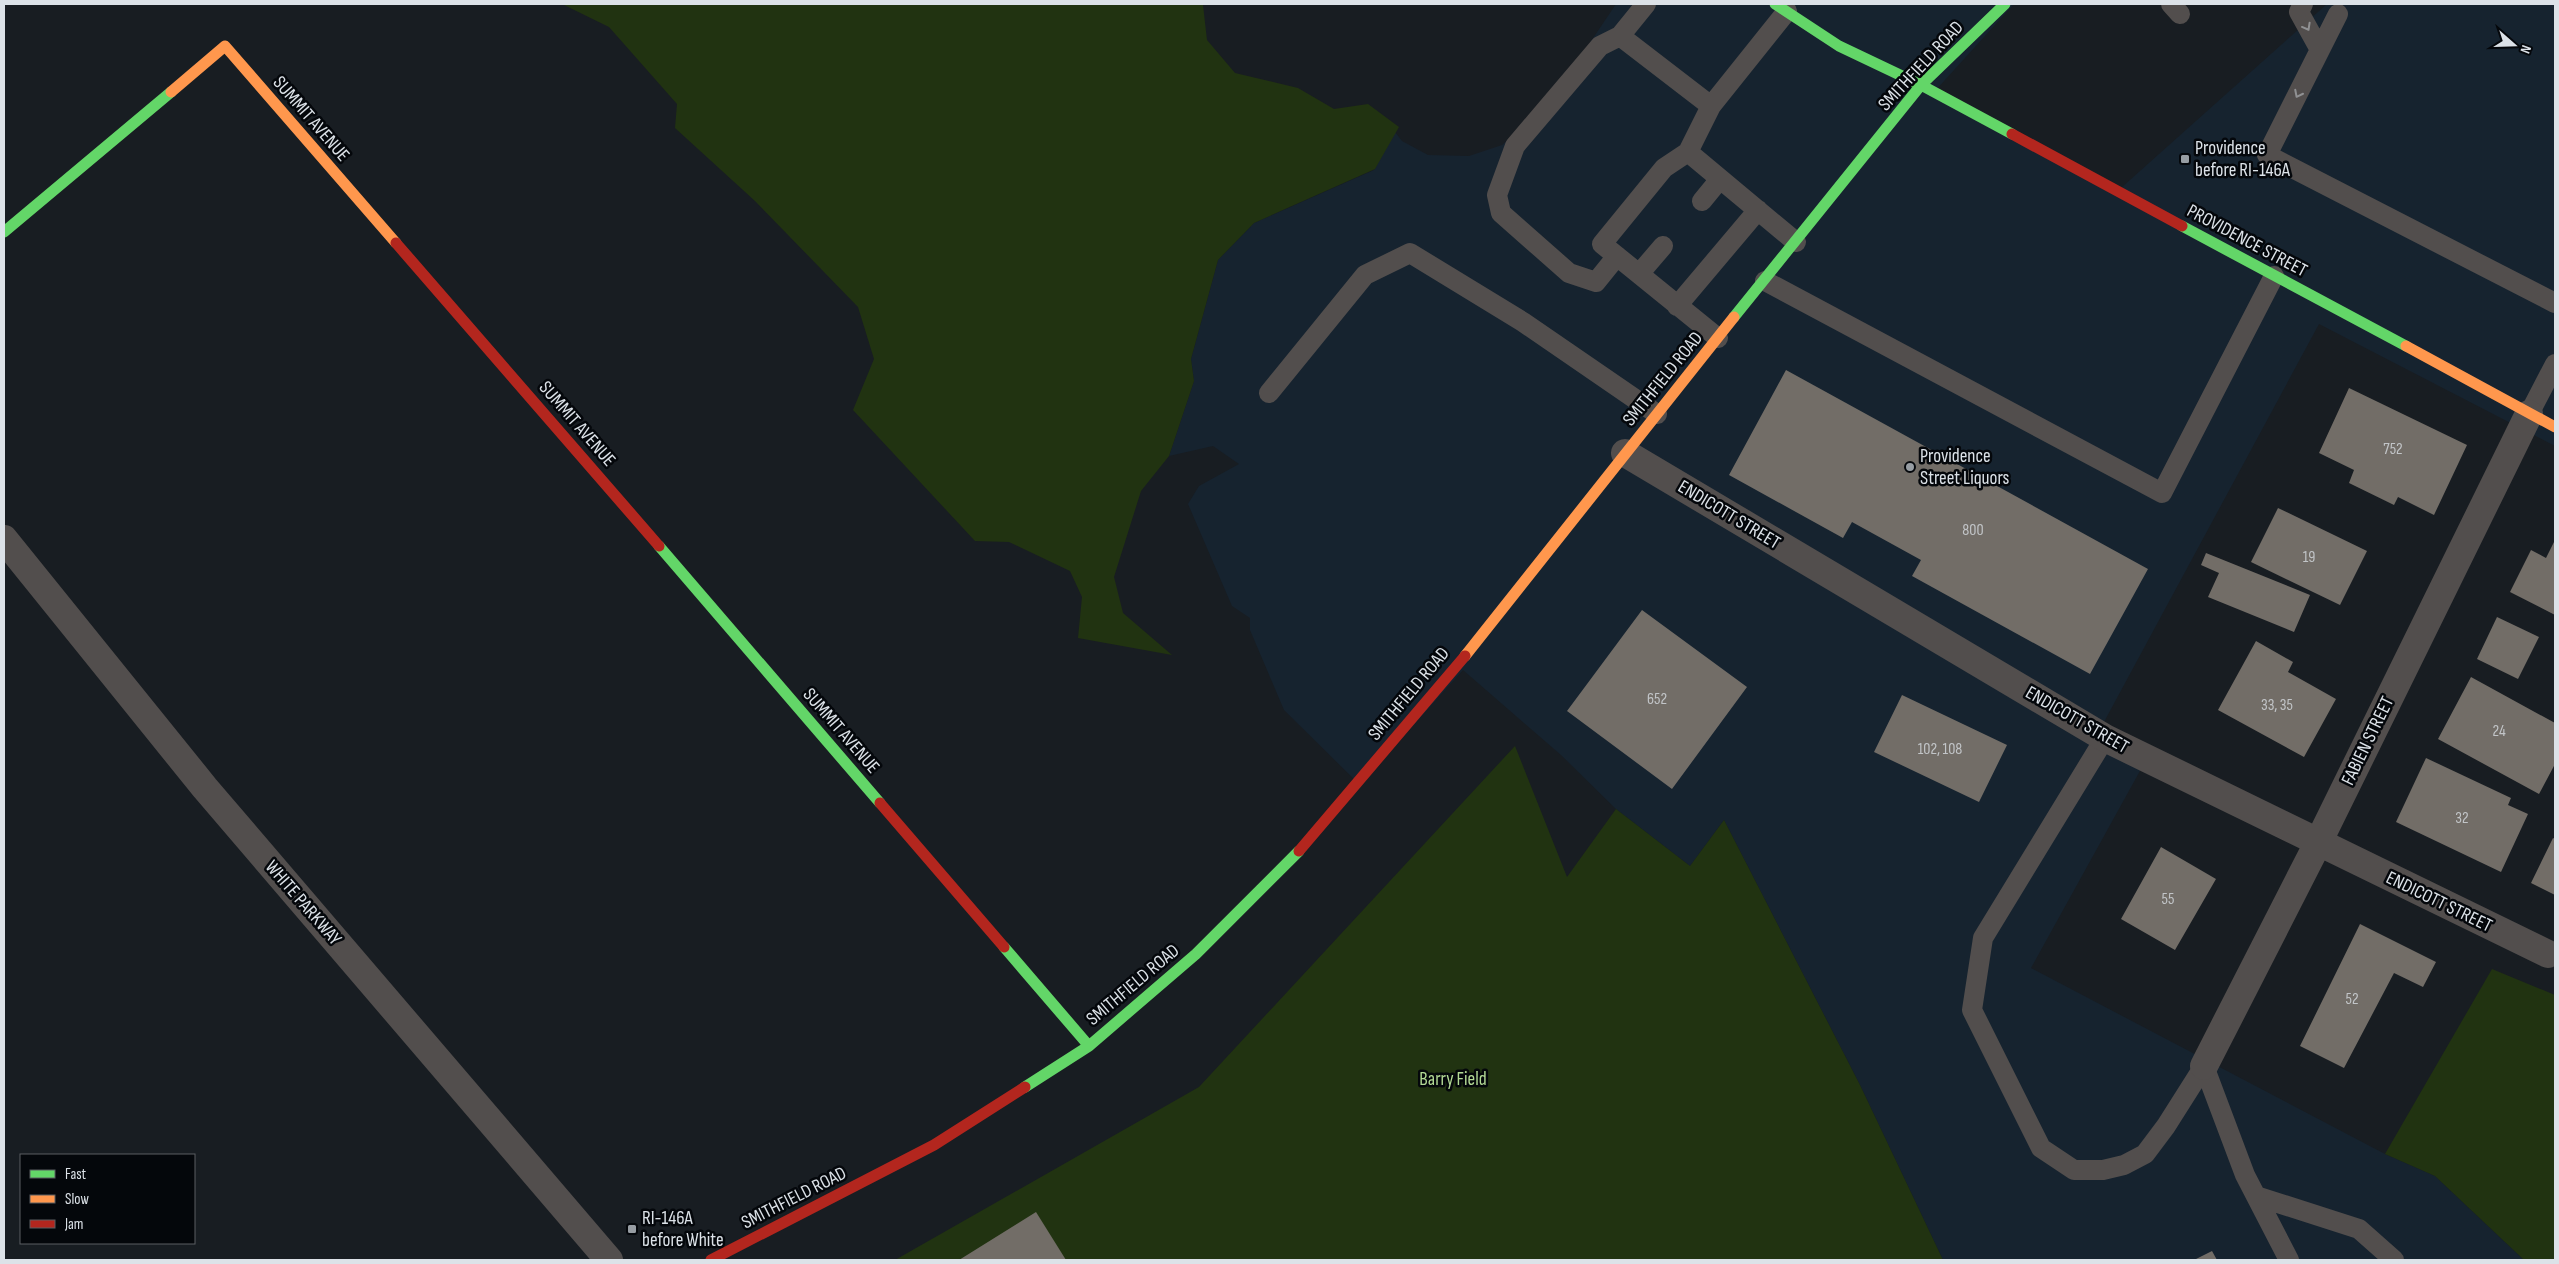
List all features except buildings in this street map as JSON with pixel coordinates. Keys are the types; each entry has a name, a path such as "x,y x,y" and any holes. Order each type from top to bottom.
{"main road":[{"name":"SMITHFIELD ROAD","path":"711,1260 934,1145 1089,1046 1196,954 1285,867 1480,638 1625,453 1922,85 2005,4"},
{"name":"PROVIDENCE STREET","path":"1781,8 1839,46 1922,85 2555,427"},
{"name":"SUMMIT AVENUE","path":"4,232 225,46 619,499 1089,1046"}],"street":[{"name":"FABIEN STREET","path":"2204,1066 2318,843 2529,414"},
{"name":"ENDICOTT STREET","path":"1625,453 2105,738 2548,954"},
{"name":"WHITE PARKWAY","path":"4,539 204,788 608,1260"}],"lane":[{"path":"1617,256 1596,282 1569,272 1501,213 1497,195 1515,146 1600,46 1620,36 1646,4"},
{"path":"2303,4 2299,12 2320,50"},
{"path":"1718,338 1602,244 1664,168 1688,152 1711,106 1781,8"},
{"path":"2338,14 2267,155 2555,303"},
{"path":"1620,36 1711,106"},
{"path":"1688,152 1796,242"},
{"path":"1702,200 1720,179"},
{"path":"1677,306 1758,210"},
{"path":"1639,274 1663,246"},
{"path":"1269,393 1365,275 1410,253 1523,322 1657,414"},
{"path":"1765,281 2162,493 2274,276"},
{"path":"2529,414 2555,364"},
{"path":"2105,738 1983,938 1972,1010 2042,1148 2074,1170 2103,1170 2124,1165 2145,1154 2166,1126 2204,1066"},
{"path":"2204,1066 2245,1175 2289,1260"},
{"path":"2256,1196 2359,1229 2394,1260"}],"shaded area":[{"path":"1616,4 2014,4 1935,91 2121,188 2327,4 2555,4 2555,446 2319,324 2104,722 2151,751 2031,968 2385,1154 2435,1176 2524,1260 1943,1260 1860,1085 1724,820 1690,866 1616,809 1561,755 1463,670 1360,785 1284,710 1250,630 1250,618 1232,606 1188,504 1199,486 1239,464 1213,446 1169,456 1194,381 1191,359 1218,260 1254,223 1374,170 1395,132 1402,141 1428,155 1469,156 1502,145 1548,105"}],"green space":[{"path":"562,4 1201,4 1203,5 1207,40 1235,73 1298,88 1334,109 1368,104 1399,127 1375,169 1254,223 1218,260 1191,359 1194,381 1169,456 1141,491 1114,577 1123,613 1172,655 1078,638 1082,597 1070,571 1009,542 975,541 853,410 874,359 858,307 755,201 675,128 677,104 609,27"},
{"name":"Barry Field","path":"1515,746 1567,877 1616,809 1690,866 1724,820 1860,1085 1943,1260 895,1260 1199,1087"},
{"path":"2492,969 2555,995 2555,1260 2524,1260 2435,1176 2385,1154"}],"traffic: fast":[{"path":"1775,4 1839,46 1921,85 2012,134"},
{"path":"1734,317 1921,85 2005,4"},
{"path":"4,232 171,92"},
{"path":"2182,226 2406,346"},
{"path":"659,546 880,803"},
{"path":"1025,1087 1089,1046 1196,954 1299,851"},
{"path":"1004,947 1089,1046"}],"traffic: slow":[{"path":"171,92 225,46 396,243"},
{"path":"1465,656 1734,317"},
{"path":"2406,346 2555,427"}],"traffic: jam":[{"path":"2012,134 2182,226"},
{"path":"396,243 659,546"},
{"path":"1299,851 1465,656"},
{"path":"880,803 1004,947"},
{"path":"711,1260 934,1145 1025,1087"}],"place":[{"name":"Providence before RI-146A","path":"2185,159"},
{"name":"Providence Street Liquors","path":"1910,467"},
{"name":"RI-146A before White","path":"632,1229"}]}
